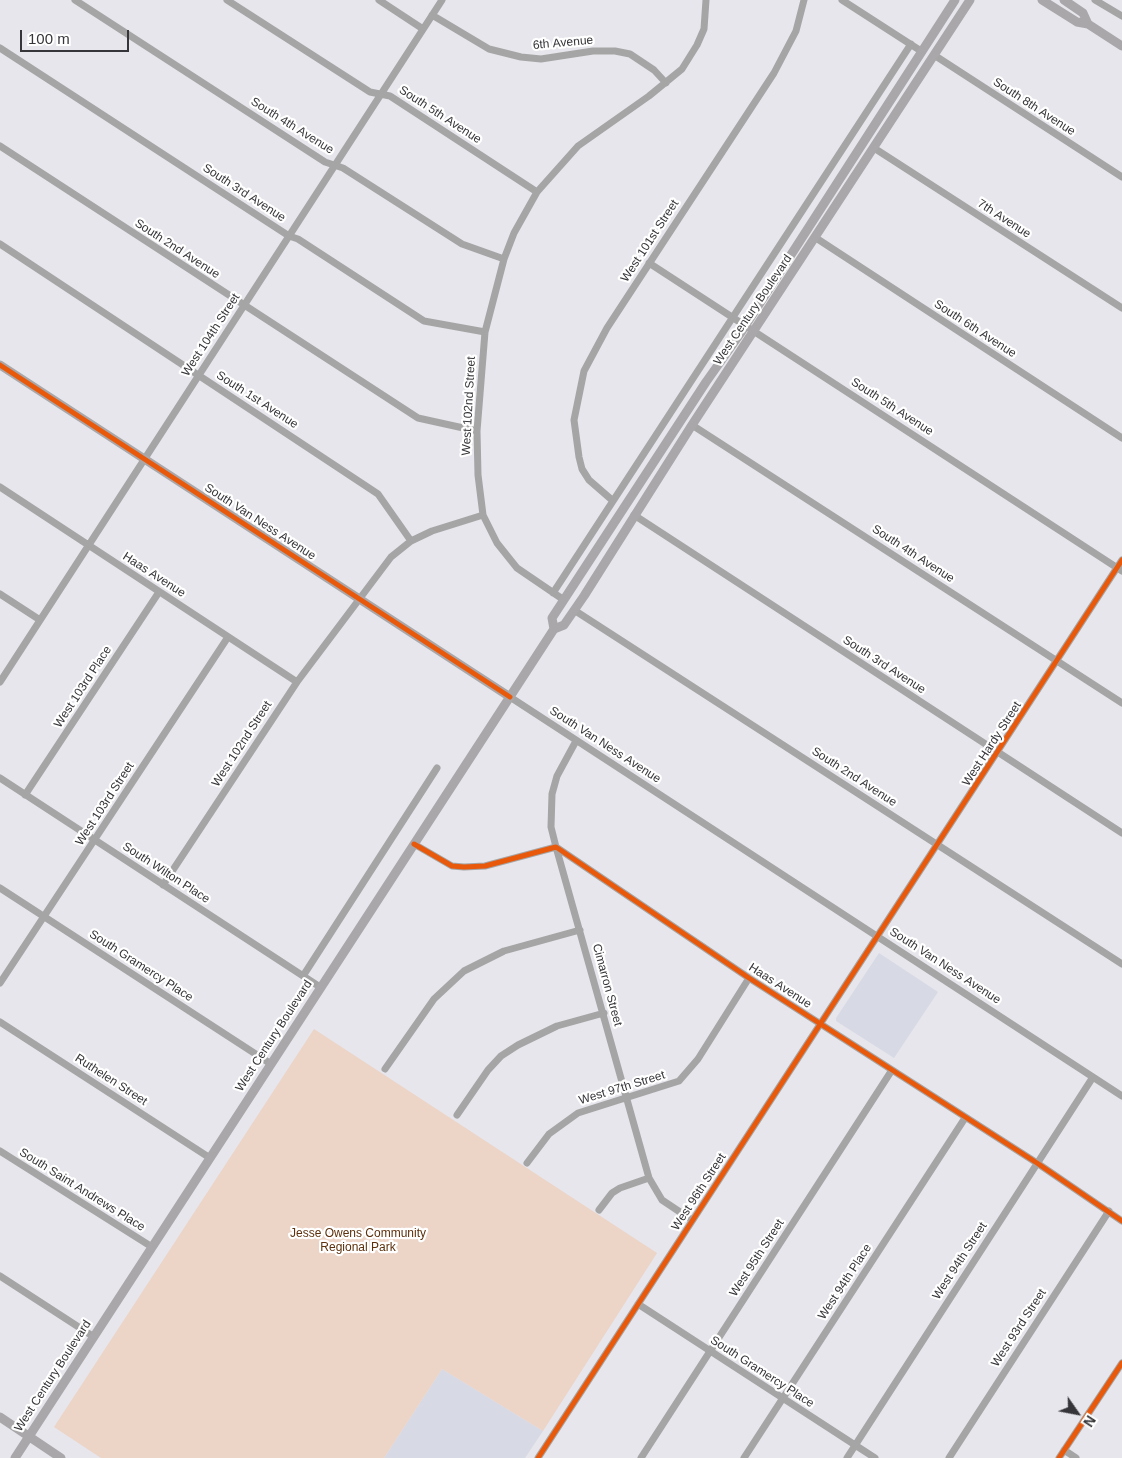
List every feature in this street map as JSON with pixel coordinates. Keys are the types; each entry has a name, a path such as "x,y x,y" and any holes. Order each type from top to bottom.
{"main road":[{"name":"West Century Boulevard","path":"554,629 552,618 706,382 746,326 955,0"},
{"name":"West Century Boulevard","path":"15,1458 554,629 564,625 574,610 692,424 816,238 970,0"},
{"path":"1042,0 1077,22 1088,24 1122,46"},
{"path":"1064,0 1083,13 1088,24"},
{"name":"South Van Ness Avenue","path":"0,364 510,697"},
{"path":"0,1417 61,1458"}],"street":[{"name":"South 4th Avenue","path":"75,0 325,162 343,168 462,244 504,259"},
{"name":"South 5th Avenue","path":"227,0 370,92 390,96 537,192"},
{"path":"379,0 423,29"},
{"name":"West 104th Street","path":"0,682 442,0"},
{"name":"West 102nd Street","path":"163,885 296,682 390,557 411,541 432,531 484,515 478,476 477,431 485,332 504,259 514,233 537,192 578,146 666,83 682,69 701,38 706,21 706,0"},
{"name":"West 101st Street","path":"612,500 589,480 582,469 575,436 578,394 584,371 594,350 649,263 774,73 796,31 804,0"},
{"path":"842,0 922,51"},
{"path":"1095,0 1122,16"},
{"name":"6th Avenue","path":"432,15 489,49 521,57 541,59 593,51 615,51 630,54 654,70 666,83"},
{"name":"West Century Boulevard","path":"553,593 732,317 740,310 911,44"},
{"name":"South 3rd Avenue","path":"0,48 289,236 298,239 424,321 485,332"},
{"name":"South 8th Avenue","path":"934,55 1122,178"},
{"name":"South 2nd Avenue","path":"0,146 243,306 418,418 477,431"},
{"name":"7th Avenue","path":"874,148 1122,308"},
{"name":"South 6th Avenue","path":"816,238 1122,438"},
{"name":"South 1st Avenue","path":"0,244 378,494 411,541"},
{"name":"South 5th Avenue","path":"649,263 1120,569"},
{"name":"South 4th Avenue","path":"692,424 1122,703"},
{"name":"Haas Avenue","path":"0,488 296,682"},
{"path":"484,515 497,543 517,568 564,600"},
{"name":"South 3rd Avenue","path":"634,515 1122,833"},
{"name":"West Hardy Street","path":"877,937 1120,569 1122,560"},
{"name":"West 103rd Place","path":"25,795 159,592"},
{"path":"0,594 40,620"},
{"name":"South 2nd Avenue","path":"574,610 1122,964"},
{"name":"West 103rd Street","path":"0,983 228,637"},
{"name":"South Van Ness Avenue","path":"510,697 1122,1096"},
{"name":"Cimarron Street","path":"576,740 557,776 552,794 551,827 604,1013 625,1098 649,1178 662,1200 692,1220"},
{"name":"West Century Boulevard","path":"303,976 437,768"},
{"name":"South Wilton Place","path":"0,778 320,987"},
{"path":"414,844 452,866 464,867 485,866 556,847"},
{"name":"Haas Avenue","path":"556,847 749,978 964,1118 1037,1163 1122,1221"},
{"name":"South Gramercy Place","path":"0,888 271,1064"},
{"path":"385,1069 434,999 464,971 504,951 580,930"},
{"name":"West 96th Street","path":"538,1458 877,937"},
{"name":"West 97th Street","path":"527,1163 549,1134 564,1122 596,1106 667,1087 679,1081 688,1072 749,978"},
{"path":"457,1115 488,1070 501,1056 518,1045 557,1026 604,1013"},
{"name":"Ruthelen Street","path":"0,1022 210,1158"},
{"name":"West 95th Street","path":"641,1458 892,1070"},
{"name":"West 94th Street","path":"847,1458 1093,1077"},
{"name":"West 94th Place","path":"744,1458 964,1118"},
{"name":"South Saint Andrews Place","path":"0,1151 152,1248"},
{"path":"599,1210 608,1197 620,1188 649,1178"},
{"name":"West 93rd Street","path":"949,1458 1109,1211"},
{"path":"0,1276 94,1337"},
{"name":"South Gramercy Place","path":"638,1304 875,1458"},
{"path":"1059,1458 1122,1363"},
{"path":"1064,1450 1076,1458"}],"shaded area":[{"path":"879,953 938,992 894,1058 836,1021 836,1018"},
{"path":"442,1369 543,1431 525,1458 384,1458"}],"green space":[{"name":"Jesse Owens Community Regional Park","path":"314,1029 657,1253 543,1431 442,1369 384,1458 101,1458 54,1427"}],"cycle path":[{"path":"0,365 510,697"},
{"path":"538,1458 1122,560"},
{"path":"414,844 452,866 464,867 485,866 556,847 749,978 1037,1163 1122,1221"},
{"path":"1059,1458 1122,1363"}]}
